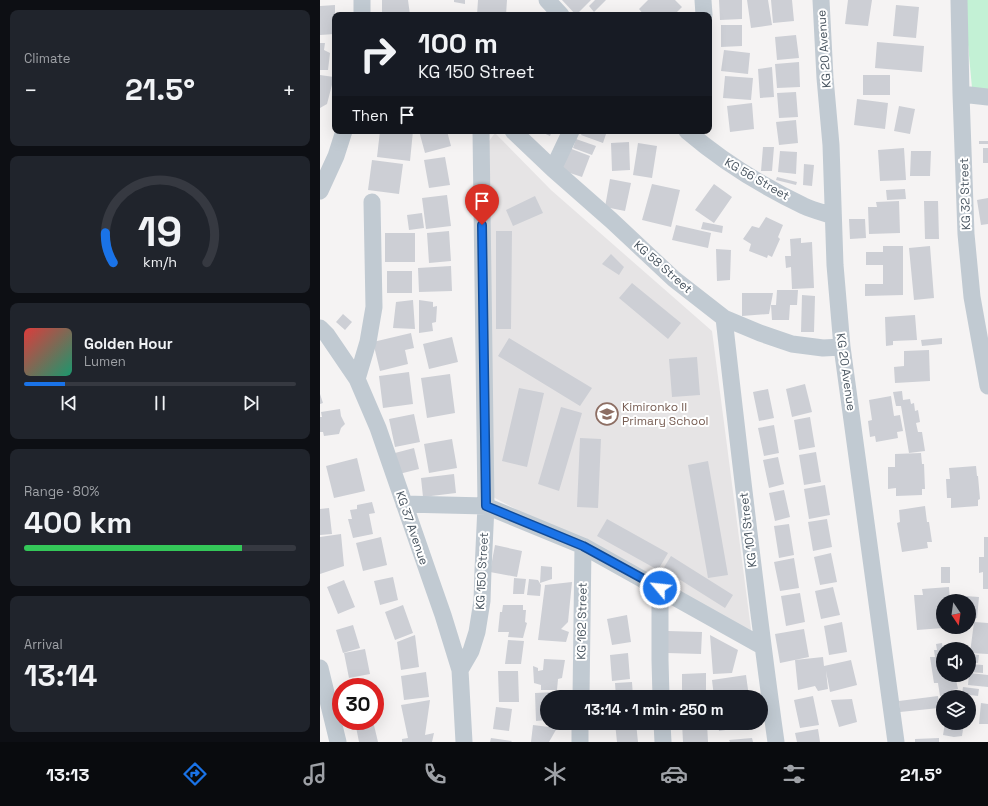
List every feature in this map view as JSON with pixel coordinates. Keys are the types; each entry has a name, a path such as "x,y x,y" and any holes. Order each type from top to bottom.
{"street":[{"path":"362,0 362,12"},
{"path":"546,0 558,12"},
{"path":"703,0 704,12"},
{"name":"KG 20 Avenue","path":"820,0 831,145 835,265 842,347 896,742"},
{"name":"KG 32 Street","path":"959,0 966,234 972,297 988,386"},
{"path":"961,94 988,97"},
{"path":"320,191 336,156 343,134"},
{"name":"KG 150 Street","path":"460,670 471,651 477,632 482,601 486,506 481,134"},
{"name":"KG 58 Street","path":"516,134 674,279 724,318 760,334 792,344 823,348 842,347"},
{"path":"553,169 570,134"},
{"name":"KG 56 Street","path":"694,134 706,139 762,184 805,206 833,216"},
{"path":"357,379 368,342 374,307 372,202"},
{"name":"KG 101 Street","path":"724,318 762,646 776,742"},
{"name":"KG 37 Avenue","path":"320,328 357,379 378,428 443,615 460,670 464,742"},
{"path":"404,504 486,506 583,546 762,646"},
{"name":"KG 162 Street","path":"581,690 583,546"},
{"path":"660,588 661,690"},
{"path":"320,668 338,742"},
{"path":"580,730 580,742"},
{"path":"662,730 663,742"}],"shaded area":[{"name":"Kimironko II Primary School","path":"494,134 496,134 551,190 712,331 752,637 622,565 493,497 489,141"}],"green space":[{"path":"964,0 988,0 988,100 973,99"}],"building":[{"path":"382,0 408,0 410,12 382,12"},
{"path":"454,0 465,0 465,4 454,2"},
{"path":"478,0 507,0 506,12 477,12"},
{"path":"562,0 591,0 579,12 573,12"},
{"path":"595,0 606,0 594,12 589,6"},
{"path":"648,0 675,0 682,7 677,12 642,12 639,9"},
{"path":"719,0 742,0 742,19 720,20"},
{"path":"747,0 768,0 772,25 751,28"},
{"path":"771,0 792,0 794,21 773,23"},
{"path":"848,0 872,0 868,26 845,24"},
{"path":"335,5 335,12 332,12 332,34 320,35 320,6"},
{"path":"896,5 919,7 916,38 893,36"},
{"path":"721,25 742,25 742,46 721,47"},
{"path":"796,35 799,58 777,60 775,37"},
{"path":"877,42 924,46 922,72 875,68"},
{"path":"320,43 325,43 324,50 330,53 328,70 320,70"},
{"path":"724,50 750,53 748,74 721,71"},
{"path":"799,62 800,87 777,88 775,64"},
{"path":"772,67 774,97 760,98 758,69"},
{"path":"320,75 332,77 332,85 327,104 320,108"},
{"path":"863,75 890,75 890,95 863,95"},
{"path":"725,76 753,78 751,100 723,98"},
{"path":"796,92 798,117 779,118 777,93"},
{"path":"857,99 888,103 885,129 854,125"},
{"path":"752,103 754,129 730,132 727,106"},
{"path":"899,106 915,109 910,134 894,131"},
{"path":"796,120 798,143 779,145 776,122"},
{"path":"380,134 413,134 410,161 377,157"},
{"path":"420,134 448,134 451,146 425,153"},
{"path":"582,134 606,134 603,143"},
{"path":"576,139 596,146 592,155 573,148"},
{"path":"979,141 988,141 988,144 979,144"},
{"path":"629,142 630,170 612,171 611,143"},
{"path":"638,143 657,146 652,178 633,175"},
{"path":"763,147 774,147 772,171 761,171"},
{"path":"569,148 590,156 582,177 561,170"},
{"path":"904,148 906,180 880,181 878,150"},
{"path":"983,148 988,148 988,163 983,163"},
{"path":"780,151 797,152 796,174 778,172"},
{"path":"911,151 931,151 930,176 910,176"},
{"path":"445,157 450,185 429,188 424,160"},
{"path":"372,160 403,164 399,194 368,190"},
{"path":"804,164 814,165 812,186 803,185"},
{"path":"777,177 797,182 796,185 776,180"},
{"path":"610,179 631,183 625,211 605,207"},
{"path":"652,184 680,190 671,227 642,220"},
{"path":"714,184 732,197 714,223 695,210"},
{"path":"905,189 906,199 887,200 886,190"},
{"path":"447,195 451,226 426,229 422,198"},
{"path":"535,196 543,213 513,226 506,210"},
{"path":"988,198 988,224 981,225 977,200"},
{"path":"899,201 900,233 869,234 868,207 877,207 876,202"},
{"path":"924,201 938,201 939,239 925,239"},
{"path":"422,213 424,228 409,230 407,215"},
{"path":"766,217 783,225 778,237 780,239 772,257 768,255 767,258 749,251 751,244 743,239 752,226 759,228"},
{"path":"849,219 865,219 866,238 850,239"},
{"path":"703,222 723,226 722,233 701,229"},
{"path":"676,225 711,233 708,248 672,240"},
{"path":"449,231 451,261 429,263 427,233"},
{"path":"496,231 512,231 511,329 496,329"},
{"path":"385,233 415,233 415,262 385,262"},
{"path":"801,238 801,243 812,242 814,288 792,289 791,267 786,268 785,256 791,256 790,239"},
{"path":"883,246 903,246 903,295 865,296 865,284 883,284 883,265 866,265 866,252 883,252"},
{"path":"930,246 934,298 914,300 909,248"},
{"path":"716,249 731,250 730,280 717,281"},
{"path":"611,254 624,267 619,275 602,264"},
{"path":"451,266 452,291 419,292 418,268"},
{"path":"387,271 412,271 412,293 387,293"},
{"path":"632,283 681,323 668,339 619,298"},
{"path":"777,290 798,290 797,305 790,305 789,320 772,320 771,305 776,305"},
{"path":"742,293 773,293 769,314 742,316"},
{"path":"802,295 815,296 814,332 801,332"},
{"path":"413,300 415,329 393,328 396,302"},
{"path":"419,300 433,302 433,307 437,306 436,322 432,323 433,331 419,333"},
{"path":"343,314 352,322 345,330 336,322"},
{"path":"915,315 917,340 893,341 893,345 886,346 885,317"},
{"path":"411,333 414,348 405,350 408,364 380,371 373,342"},
{"path":"452,337 458,362 429,369 423,344"},
{"path":"509,338 592,388 580,406 498,356"},
{"path":"942,338 942,344 922,346 921,340"},
{"path":"929,350 930,381 895,383 894,367 904,366 904,351"},
{"path":"697,357 700,395 672,397 669,359"},
{"path":"409,372 413,404 383,408 379,376"},
{"path":"450,374 455,413 427,418 421,378"},
{"path":"805,384 812,412 792,417 786,389"},
{"path":"519,388 544,393 527,467 502,461"},
{"path":"768,389 774,418 759,421 753,392"},
{"path":"902,391 903,400 910,399 911,404 914,403 915,411 918,410 920,422 916,423 918,432 922,432 925,451 909,453 901,406 896,406 893,392"},
{"path":"320,394 323,403 320,404"},
{"path":"891,396 894,416 900,415 903,431 897,432 898,438 876,442 875,436 870,437 868,421 872,420 869,400"},
{"path":"561,407 582,413 559,491 538,484"},
{"path":"340,409 341,416 345,424 341,428 339,434 324,436 323,432 320,432 320,417 322,417 321,412"},
{"path":"414,414 420,442 395,447 389,419"},
{"path":"810,417 815,447 799,450 794,420"},
{"path":"774,425 779,453 764,456 758,428"},
{"path":"580,438 601,439 598,508 577,507"},
{"path":"452,439 457,468 429,473 424,444"},
{"path":"414,448 419,469 399,474 395,453"},
{"path":"816,452 821,482 804,485 799,455"},
{"path":"921,453 922,464 924,464 925,489 922,489 922,495 896,496 896,488 888,489 888,467 895,467 895,454"},
{"path":"778,457 784,484 769,488 763,460"},
{"path":"357,458 365,491 334,498 326,466"},
{"path":"708,461 728,575 708,578 688,465"},
{"path":"976,466 980,499 978,500 978,506 951,508 951,498 947,498 946,479 950,479 949,468"},
{"path":"454,474 456,493 423,497 421,478"},
{"path":"825,485 830,515 809,519 804,489"},
{"path":"784,490 790,517 775,521 769,493"},
{"path":"372,502 375,513 369,514 373,534 353,538 348,519 352,519 350,510 357,509 357,505"},
{"path":"925,506 932,542 927,542 928,548 902,552 897,523 900,522 899,510"},
{"path":"329,508 332,534 320,535 320,509"},
{"path":"607,519 668,553 658,570 597,536"},
{"path":"827,519 832,547 813,551 808,522"},
{"path":"789,524 794,555 779,558 774,526"},
{"path":"341,534 344,566 320,574 320,537"},
{"path":"381,537 387,565 363,571 356,543"},
{"path":"984,537 988,537 988,589 983,589 983,572 979,573 979,557 984,557"},
{"path":"495,545 522,551 517,577 490,572"},
{"path":"831,553 837,582 820,585 814,557"},
{"path":"671,556 733,595 725,608 663,569"},
{"path":"794,558 799,588 780,591 774,562"},
{"path":"541,566 552,567 552,579 540,583"},
{"path":"941,567 950,567 950,583 941,583"},
{"path":"393,577 398,600 380,605 374,581"},
{"path":"514,578 526,579 524,594 513,594"},
{"path":"529,579 538,580 541,585 540,596 527,595"},
{"path":"344,580 355,607 338,614 327,587"},
{"path":"572,582 568,622 561,629 569,632 566,642 538,640 545,585"},
{"path":"833,587 840,615 821,619 815,591"},
{"path":"949,587 950,594 936,594 936,629 917,630 914,595 923,595 922,589"},
{"path":"800,593 805,622 786,626 781,596"},
{"path":"976,597 979,597 976,618"},
{"path":"403,605 413,633 395,640 385,612"},
{"path":"503,605 523,605 523,610 526,610 525,622 527,623 523,638 508,637 509,632 498,632 500,612 502,612"},
{"path":"627,615 631,642 612,645 607,619"},
{"path":"842,622 847,652 829,655 824,626"},
{"path":"976,622 988,623 988,654 976,653 976,642 971,642 972,634 976,634"},
{"path":"353,625 360,648 343,653 336,630"},
{"path":"804,629 809,657 780,663 775,634"},
{"path":"668,631 702,632 701,654 667,653"},
{"path":"415,635 419,667 401,670 397,642"},
{"path":"710,635 738,650 732,673 713,674"},
{"path":"508,640 524,641 521,664 505,664"},
{"path":"365,649 370,674 349,678 344,653"},
{"path":"934,650 936,650 936,682 956,682 958,689 939,690 938,683 934,683 930,657 935,657"},
{"path":"628,653 630,679 612,681 610,655"},
{"path":"976,655 979,655 978,663 976,663"},
{"path":"823,657 824,666 851,660 857,685 830,692 826,671 828,689 818,691 815,686 798,690 795,660"},
{"path":"544,659 565,660 562,678 558,679 557,690 541,690 541,685 534,683 533,666 538,668 538,671 543,670"},
{"path":"976,664 983,665 983,673 976,672"},
{"path":"498,671 518,671 519,702 499,702"},
{"path":"426,672 429,697 404,700 401,676"},
{"path":"706,673 706,690 682,690 682,674"},
{"path":"976,674 988,675 988,687 968,685 968,682 976,682"},
{"path":"746,675 748,690 713,690 712,680"},
{"path":"632,682 633,690 616,690 615,683"},
{"path":"963,687 979,689 978,696 976,696 976,690 963,690"},
{"path":"535,693 540,693 540,721 536,721"},
{"path":"813,696 819,725 800,728 794,700"},
{"path":"936,696 936,708 900,712 899,701"},
{"path":"852,699 857,722 839,727 831,700"},
{"path":"430,700 425,735 434,733 432,742 402,742 402,739 408,738 401,705"},
{"path":"981,703 988,704 988,724 979,724"},
{"path":"496,707 512,709 509,731 493,729"},
{"path":"533,725 540,726 540,730 556,730 549,742 531,742"},
{"path":"818,729 820,742 797,742 795,733"},
{"path":"357,730 375,730 378,742 359,742"},
{"path":"616,730 637,730 638,742 617,742"},
{"path":"682,730 707,730 708,742 683,742"},
{"path":"944,730 963,730 962,736 954,737 943,735"},
{"path":"491,738 512,741 490,742"},
{"path":"752,738 753,742 730,742 729,740"},
{"path":"939,738 939,742 915,742 915,739"}],"place":[{"name":"Kimironko II Primary School","path":"607,414"}],"route":[{"path":"482,225 486,506 583,546 660,588"}]}
